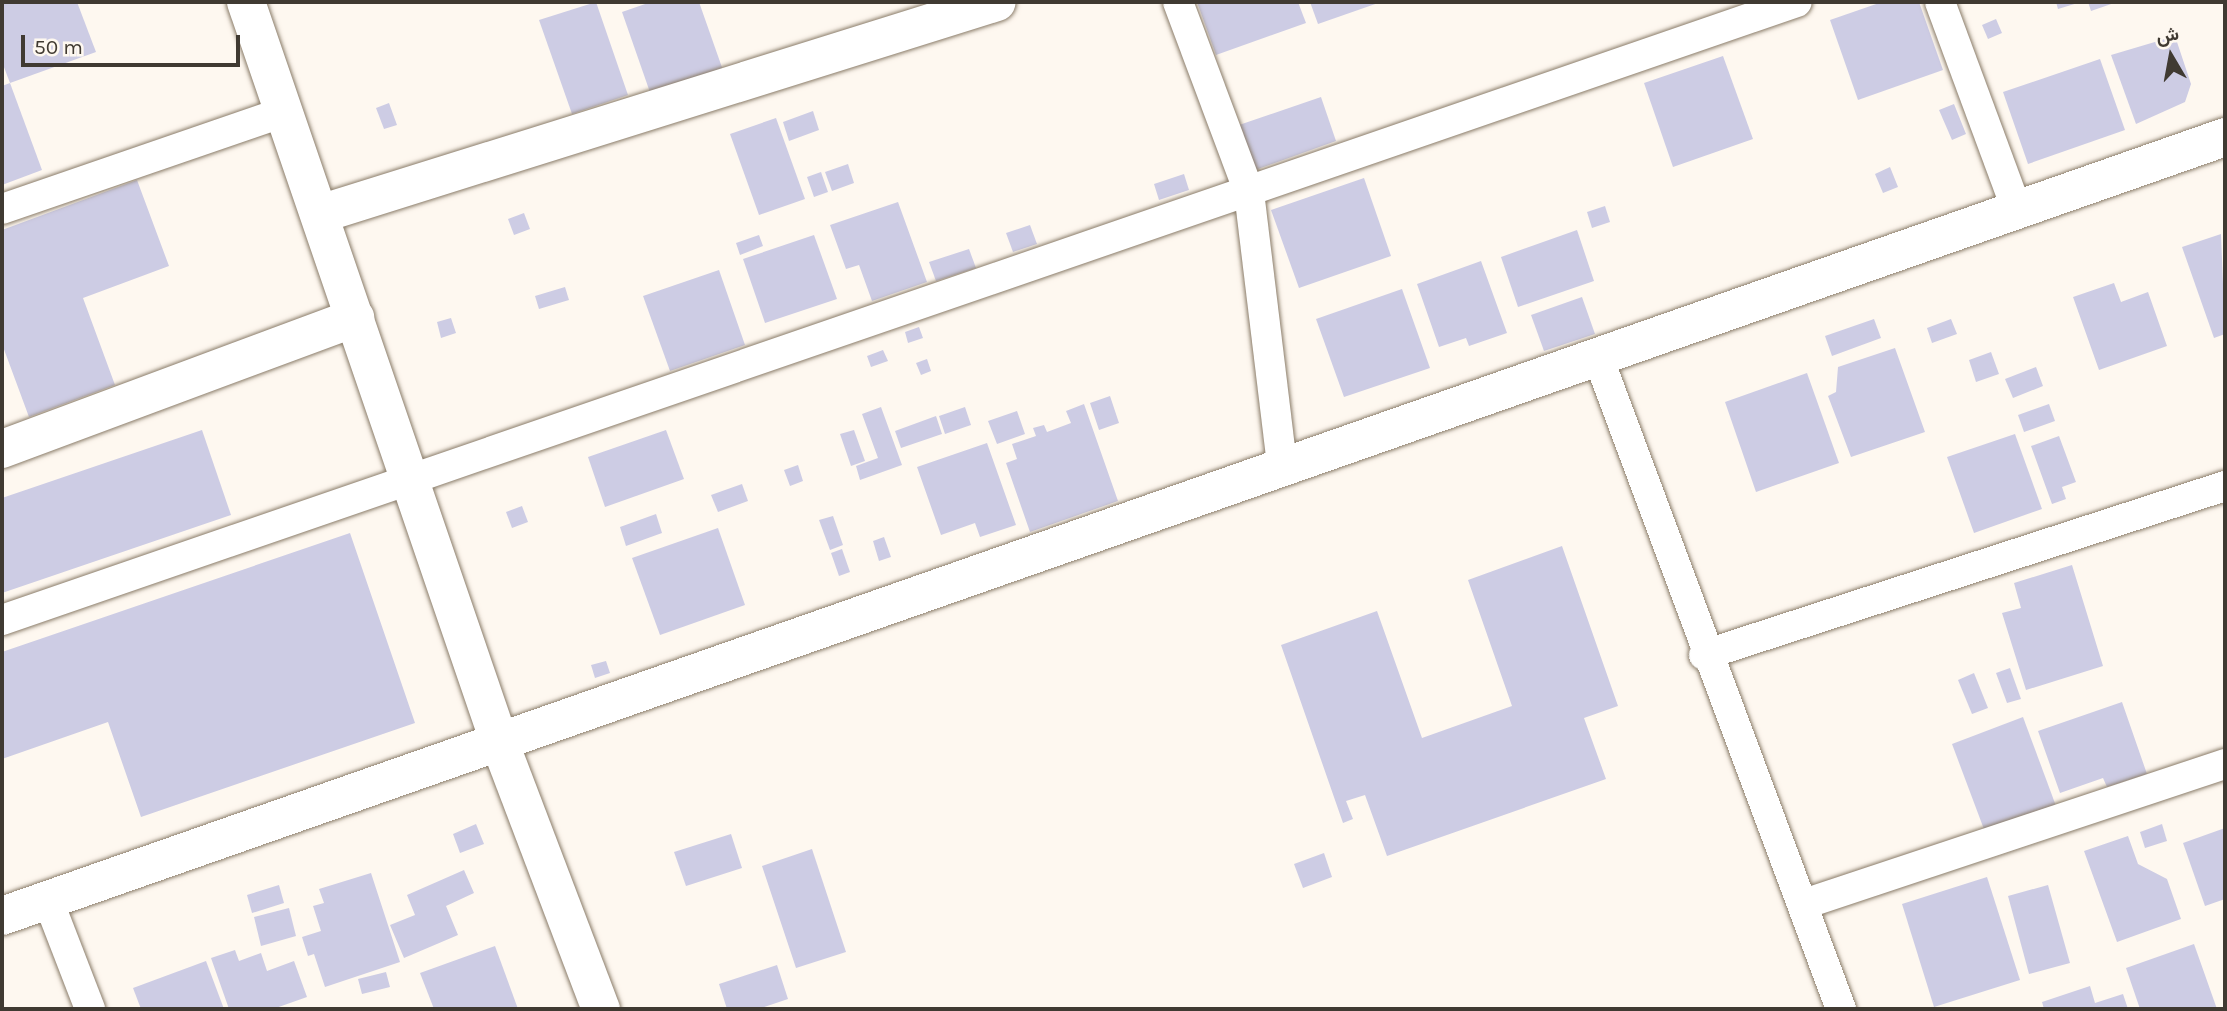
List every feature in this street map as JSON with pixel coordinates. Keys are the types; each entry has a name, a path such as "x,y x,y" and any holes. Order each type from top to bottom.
{"street":[{"path":"246,2 286,111 499,741 601,1009"},
{"path":"320,214 997,2"},
{"path":"1178,2 1249,192 1282,465"},
{"path":"2,620 409,477 1249,192 1797,2"},
{"path":"1940,2 2017,210"},
{"path":"2,209 286,111"},
{"path":"2,916 1282,465 2225,137"},
{"path":"2,449 355,318"},
{"path":"1598,357 1704,655 1804,904 1841,1009"},
{"path":"1704,655 2225,486"},
{"path":"1804,904 2225,764"},
{"path":"48,900 90,1009"}],"building":[{"path":"2,2 77,2 96,52 10,83 2,62"},
{"path":"596,2 628,95 572,114 539,20"},
{"path":"651,2 699,2 725,76 653,101 622,12"},
{"path":"1197,2 1298,2 1306,23 1216,55"},
{"path":"1310,2 1381,2 1318,24"},
{"path":"1882,2 1919,2 1943,70 1858,100 1830,20"},
{"path":"2056,2 2081,2 2058,9"},
{"path":"2088,2 2117,2 2091,11"},
{"path":"1996,19 2002,33 1988,39 1982,25"},
{"path":"2175,36 2191,84 2185,102 2136,124 2111,55"},
{"path":"1723,56 1753,139 1673,167 1644,83"},
{"path":"2100,59 2125,130 2028,164 2003,92"},
{"path":"10,83 42,170 2,185 2,86"},
{"path":"1321,97 1336,141 1255,170 1239,125"},
{"path":"389,103 397,125 384,129 376,108"},
{"path":"1954,104 1966,134 1952,140 1939,110"},
{"path":"813,111 819,130 789,141 783,122"},
{"path":"776,118 805,199 759,215 730,134"},
{"path":"848,164 854,183 832,191 825,172"},
{"path":"1890,167 1898,187 1883,193 1875,174"},
{"path":"821,172 828,192 814,197 807,177"},
{"path":"1184,174 1189,190 1159,200 1154,184"},
{"path":"1364,178 1391,256 1299,288 1271,210"},
{"path":"137,180 169,266 83,298 115,385 29,417 2,344 2,230"},
{"path":"898,202 927,282 872,301 859,265 846,269 830,225"},
{"path":"1605,206 1610,222 1592,228 1587,212"},
{"path":"524,213 530,229 514,235 508,219"},
{"path":"1030,225 1037,244 1013,252 1006,233"},
{"path":"1577,230 1594,281 1518,307 1501,257"},
{"path":"2221,234 2225,334 2214,338 2182,247"},
{"path":"759,235 763,246 740,255 736,243"},
{"path":"814,235 837,299 765,323 743,259"},
{"path":"969,249 976,268 936,281 929,262"},
{"path":"1481,261 1507,333 1469,346 1466,338 1439,347 1417,284"},
{"path":"719,270 745,345 670,371 643,296"},
{"path":"2114,283 2121,302 2148,292 2167,346 2099,370 2073,297"},
{"path":"565,287 569,300 539,309 535,296"},
{"path":"1402,289 1430,368 1344,397 1316,319"},
{"path":"1582,297 1595,334 1544,351 1531,315"},
{"path":"451,318 456,333 441,338 437,322"},
{"path":"1874,319 1881,338 1832,356 1825,336"},
{"path":"1951,319 1957,334 1932,343 1927,328"},
{"path":"919,327 923,338 908,343 905,332"},
{"path":"1895,348 1925,432 1851,457 1828,396 1836,392 1838,367"},
{"path":"883,350 888,361 871,367 867,356"},
{"path":"1991,352 1999,374 1976,382 1969,360"},
{"path":"927,359 931,371 921,375 916,363"},
{"path":"2036,367 2043,386 2013,398 2005,379"},
{"path":"1807,373 1839,463 1756,492 1725,402"},
{"path":"1110,396 1119,423 1099,430 1090,403"},
{"path":"1084,404 1118,501 1030,532 1006,463 1017,459 1012,444 1036,436 1033,428 1044,425 1047,432 1071,423 1066,411"},
{"path":"2049,404 2055,421 2024,432 2018,415"},
{"path":"881,407 902,465 860,480 856,466 878,458 862,414"},
{"path":"965,407 971,425 945,434 939,416"},
{"path":"1017,411 1025,434 997,444 988,421"},
{"path":"936,416 942,434 901,448 895,431"},
{"path":"202,430 231,515 2,593 2,498"},
{"path":"666,430 684,479 605,507 588,457"},
{"path":"854,430 865,461 851,466 840,434"},
{"path":"2015,434 2042,509 1974,533 1947,457"},
{"path":"2059,436 2076,482 2062,487 2066,499 2052,504 2031,446"},
{"path":"987,443 1016,525 980,537 975,523 941,535 917,467"},
{"path":"798,465 803,481 790,486 784,470"},
{"path":"742,484 748,501 718,512 711,495"},
{"path":"522,506 528,522 512,528 506,512"},
{"path":"656,514 662,533 626,546 620,527"},
{"path":"833,516 843,545 830,550 819,520"},
{"path":"718,528 745,605 660,635 632,558"},
{"path":"350,533 415,723 141,817 108,722 2,759 2,652"},
{"path":"884,537 891,557 879,561 873,541"},
{"path":"1562,546 1618,706 1584,718 1606,779 1387,856 1365,795 1346,801 1353,819 1343,823 1281,645 1377,611 1422,738 1512,706 1468,580"},
{"path":"842,549 850,572 839,576 831,553"},
{"path":"2072,565 2103,666 2026,690 2002,613 2021,608 2014,583"},
{"path":"606,661 610,673 595,678 591,665"},
{"path":"2010,668 2021,699 2007,703 1996,673"},
{"path":"1974,673 1988,708 1972,714 1958,680"},
{"path":"2122,702 2147,774 2107,787 2103,778 2060,793 2038,731"},
{"path":"2023,717 2056,806 1985,832 1952,744"},
{"path":"476,824 484,844 460,853 453,834"},
{"path":"2162,824 2167,841 2145,848 2140,832"},
{"path":"2225,828 2225,899 2205,906 2183,843"},
{"path":"731,834 742,868 686,886 674,852"},
{"path":"2128,836 2138,864 2167,879 2181,919 2117,942 2084,851"},
{"path":"812,849 846,952 796,968 762,866"},
{"path":"1324,853 1332,877 1303,888 1294,864"},
{"path":"464,870 474,893 446,906 458,935 404,958 390,925 415,915 407,895"},
{"path":"371,873 400,962 325,987 314,954 308,956 302,937 321,931 313,906 324,903 319,889"},
{"path":"1987,877 2020,980 1934,1007 1902,904"},
{"path":"279,885 284,903 252,913 247,895"},
{"path":"2048,885 2070,963 2029,974 2008,896"},
{"path":"289,908 296,936 261,946 254,917"},
{"path":"2194,944 2217,1009 2140,1009 2126,968"},
{"path":"495,946 518,1009 434,1009 420,973"},
{"path":"235,950 239,961 261,953 267,971 294,961 307,997 273,1009 229,1009 211,958"},
{"path":"206,961 224,1009 141,1009 133,988"},
{"path":"777,965 788,999 758,1009 727,1009 719,984"},
{"path":"386,972 390,987 362,994 358,979"},
{"path":"2090,986 2095,1003 2123,994 2128,1009 2044,1009 2042,1002"}]}
